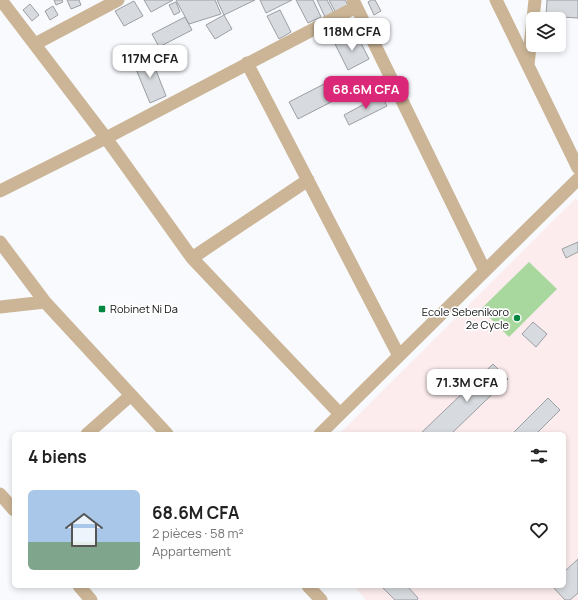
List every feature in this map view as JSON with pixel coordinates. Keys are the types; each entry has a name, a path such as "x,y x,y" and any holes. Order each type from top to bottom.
{"street":[{"path":"1,0 106,138 192,258 340,414"},
{"path":"35,44 118,0"},
{"path":"496,0 578,168"},
{"path":"528,65 534,0"},
{"path":"0,191 106,138 247,63 355,3 484,271"},
{"path":"247,63 399,356"},
{"path":"322,432 578,179"},
{"path":"192,258 308,180"},
{"path":"0,242 45,302 165,432"},
{"path":"0,307 45,302"},
{"path":"89,432 131,395"},
{"path":"81,588 91,600"},
{"path":"310,588 321,600"}],"shaded area":[{"name":"Ecole Sebenikoro 2e Cycle","path":"576,198 578,202 578,600 366,600 356,588 566,588 566,432 341,432"}],"green space":[{"path":"529,262 557,289 509,337 481,309"}],"building":[{"path":"54,0 62,0 63,2 56,5"},
{"path":"67,0 79,0 81,5 71,9"},
{"path":"144,0 173,0 151,12"},
{"path":"176,0 215,0 221,14 189,24"},
{"path":"217,0 255,0 224,15"},
{"path":"260,0 292,0 266,13"},
{"path":"296,0 313,0 321,17 308,23"},
{"path":"317,0 327,0 335,15 326,19"},
{"path":"329,0 345,0 350,8 337,15"},
{"path":"375,0 381,11 374,15 368,2"},
{"path":"547,0 578,0 578,18 566,17 566,12 546,12"},
{"path":"134,1 143,16 124,26 115,11"},
{"path":"176,2 180,12 174,15 169,5"},
{"path":"30,4 39,15 32,21 23,10"},
{"path":"53,6 58,15 50,20 45,11"},
{"path":"280,10 291,32 279,39 267,16"},
{"path":"224,15 232,29 215,39 206,25"},
{"path":"185,17 192,30 159,47 152,34"},
{"path":"356,33 369,59 348,70 335,44"},
{"path":"150,55 166,96 150,103 133,62"},
{"path":"326,83 335,100 298,119 289,102"},
{"path":"381,95 387,106 349,125 344,115"},
{"path":"578,242 578,252 566,258 562,249"},
{"path":"533,322 547,334 536,347 522,334"},
{"path":"493,364 508,379 453,432 422,432"},
{"path":"548,398 560,410 538,432 514,432"},
{"path":"578,559 578,593 570,600 565,600 554,588 566,588 566,570"},
{"path":"383,588 409,588 418,598 417,600 395,600"}],"place":[{"name":"Robinet Ni Da","path":"102,309"},
{"name":"Ecole Sebenikoro 2e Cycle","path":"517,318"}]}
